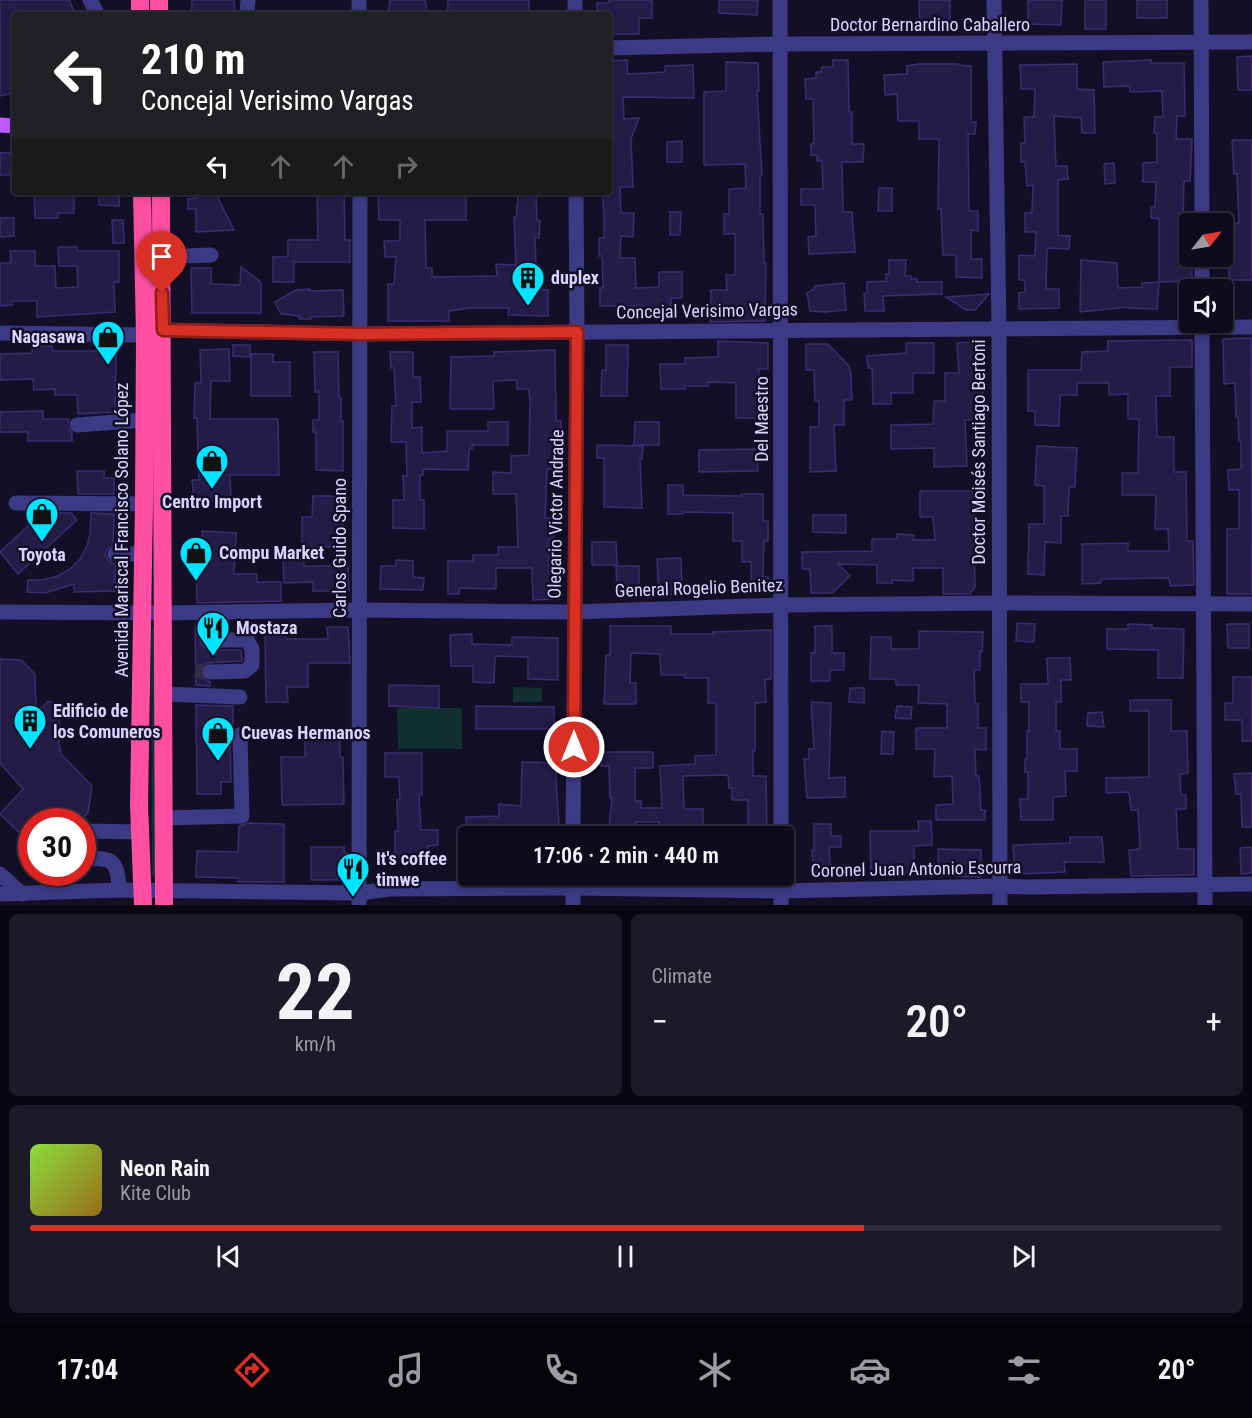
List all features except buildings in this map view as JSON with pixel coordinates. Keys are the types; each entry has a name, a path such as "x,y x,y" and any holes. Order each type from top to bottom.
{"highway":[{"name":"Avenida Mariscal Francisco Solano López","path":"142,195 145,335 143,554 164,694 165,818 153,897"},
{"name":"Avenida Mariscal Francisco Solano López","path":"153,897 141,832 139,805 151,613 163,330 161,195"}],"street":[{"name":"Del Maestro","path":"780,0 781,826"},
{"name":"Doctor Moisés Santiago Bertoni","path":"994,0 999,329 1000,905"},
{"path":"1201,0 1202,213"},
{"name":"Doctor Bernardino Caballero","path":"612,48 779,44 1252,42"},
{"name":"Carlos Guido Spano","path":"359,899 360,195"},
{"name":"Olegario Victor Andrade","path":"573,826 576,195"},
{"path":"161,257 211,255"},
{"name":"Concejal Verisimo Vargas","path":"163,330 361,334 1179,325"},
{"name":"Concejal Verisimo Vargas","path":"1233,326 1252,327"},
{"path":"0,333 145,335"},
{"path":"1202,333 1205,905"},
{"path":"77,425 144,420"},
{"path":"16,503 144,504"},
{"path":"115,554 143,554"},
{"name":"General Rogelio Benitez","path":"0,612 151,613 358,610 574,612 782,605 1252,604"},
{"path":"209,640 247,640 252,649 252,665 245,671 210,672"},
{"path":"164,694 240,697"},
{"path":"165,818 242,816 240,735"},
{"path":"96,831 141,832"},
{"path":"96,859 110,861 116,868 119,890"},
{"path":"0,874 22,894"},
{"name":"Coronel Juan Antonio Escurra","path":"677,886 781,890 1252,884"},
{"name":"Coronel Juan Antonio Escurra","path":"0,894 119,890 153,897 359,899 389,889 468,886"},
{"path":"573,886 573,905"}],"green space":[{"path":"156,628 156,877 152,876 151,629"},
{"path":"513,687 542,688 542,702 513,702"},
{"path":"397,708 462,708 462,749 398,749"}],"tunnel":[{"path":"195,671 210,672"}],"place":[{"name":"duplex","path":"528,307"},
{"name":"Nagasawa","path":"108,366"},
{"name":"Centro Import","path":"212,490"},
{"name":"Toyota","path":"42,543"},
{"name":"Compu Market","path":"196,582"},
{"name":"Mostaza","path":"213,657"},
{"name":"Edificio de los Comuneros","path":"30,750"},
{"name":"Cuevas Hermanos","path":"218,762"},
{"name":"It's coffee timwe","path":"353,898"}],"route":[{"path":"162,293 163,330 361,334 577,332 574,747"}]}
